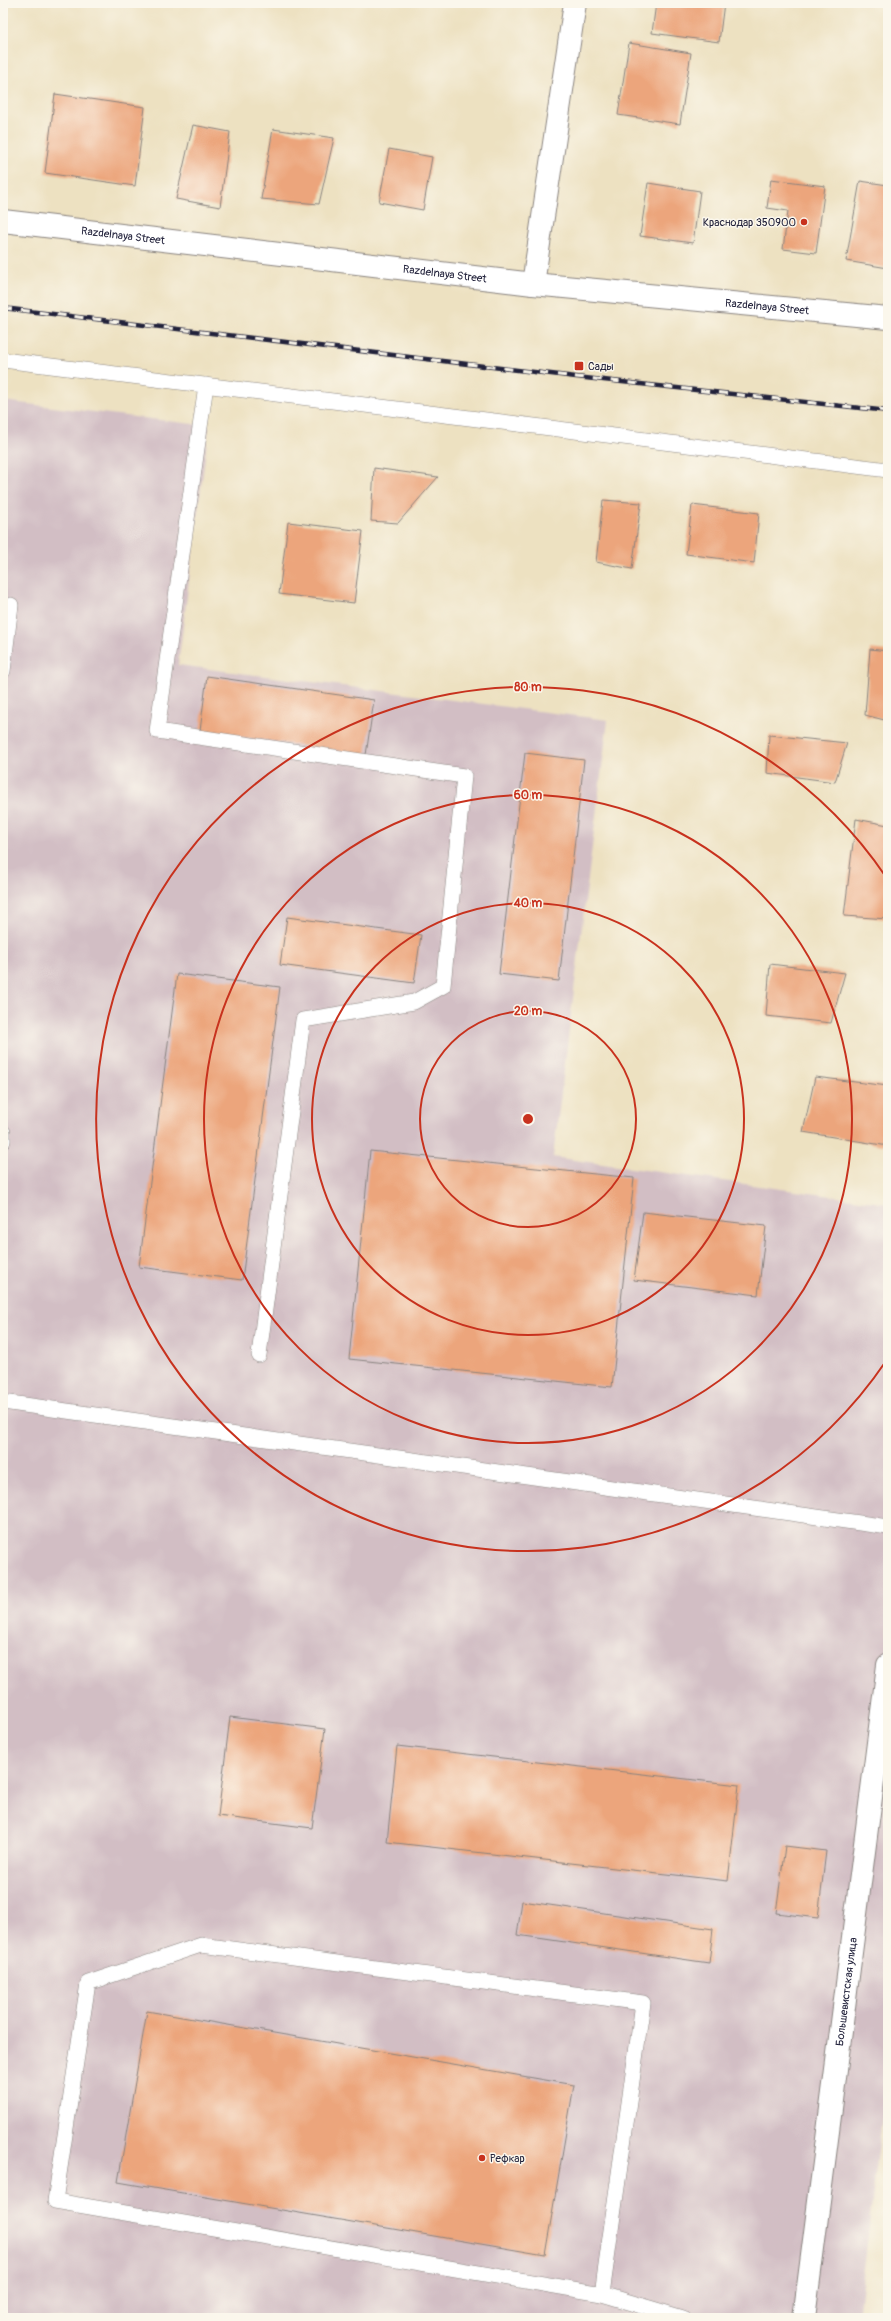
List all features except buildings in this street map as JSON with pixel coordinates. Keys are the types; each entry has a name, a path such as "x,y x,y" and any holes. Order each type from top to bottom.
{"street":[{"path":"533,284 575,3"},
{"name":"Razdelnaya Street","path":"3,221 533,284 888,318"},
{"name":"Большевистская улица","path":"804,2318 888,1665"}],"lane":[{"path":"3,360 888,470"},
{"path":"206,385 157,731 464,776 443,986 414,1002 303,1020 259,1355"},
{"path":"3,671 11,605"},
{"path":"3,1132 3,1141"},
{"path":"3,1402 888,1527"},
{"path":"602,2294 643,2003 201,1945 88,1983 55,2201 602,2294 683,2318"}],"shaded area":[{"path":"3,401 209,426 178,665 608,720 553,1157 888,1204 888,2068 858,2318 3,2318"}],"railway":[{"path":"3,308 576,377 888,411"}],"place":[{"name":"Краснодар 350900","path":"804,222"},
{"name":"Сады","path":"579,366"},
{"name":"Рефкар","path":"482,2158"}]}
